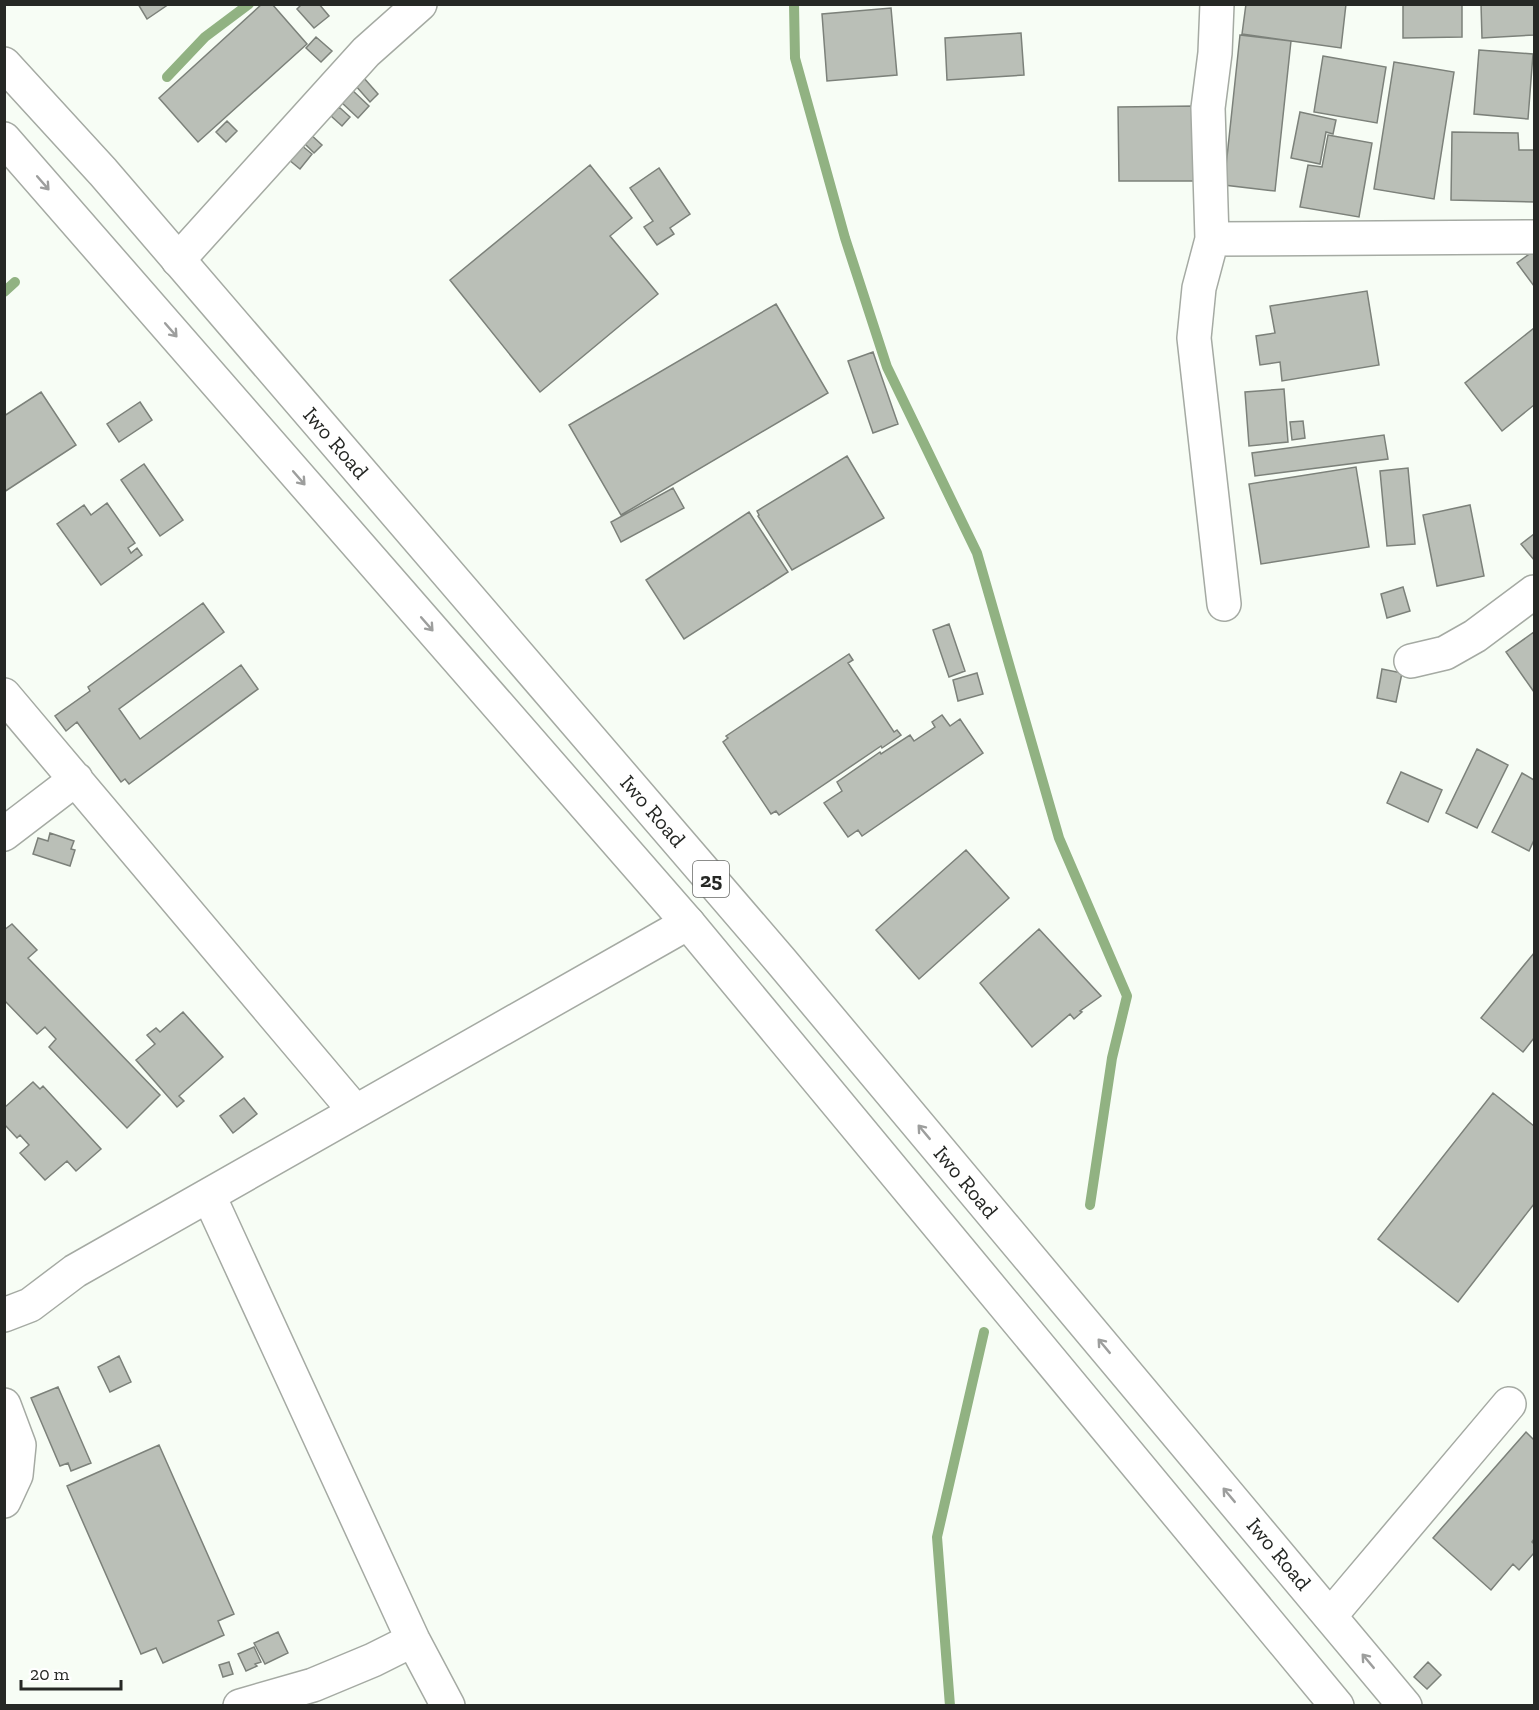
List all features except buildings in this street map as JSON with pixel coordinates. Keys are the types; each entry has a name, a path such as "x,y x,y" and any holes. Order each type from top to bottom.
{"main road":[{"path":"178,260 366,52 420,4"},
{"path":"1217,4 1215,53 1208,108 1212,239 1199,288 1194,338 1224,604"},
{"name":"Iwo Road","path":"4,64 103,172 781,961 1405,1706"},
{"path":"4,139 688,924 1337,1706"},
{"path":"1212,239 1534,237"},
{"path":"1411,661 1445,653 1475,636 1534,592"},
{"path":"4,695 355,1111"},
{"path":"4,834 76,779"},
{"path":"4,1315 30,1305 75,1271 688,924"},
{"path":"209,1196 412,1640 448,1706"},
{"path":"1330,1616 1509,1404"},
{"path":"4,1405 19,1445 8,1484"},
{"path":"240,1706 313,1685 373,1660 412,1640"}],"waterway":[{"path":"167,77 205,37 249,4"},
{"path":"794,4 795,58 845,238 887,367 977,553 1059,838 1127,996 1112,1058 1090,1205"},
{"path":"4,292 15,282"},
{"path":"950,1706 937,1537 984,1332"}]}
